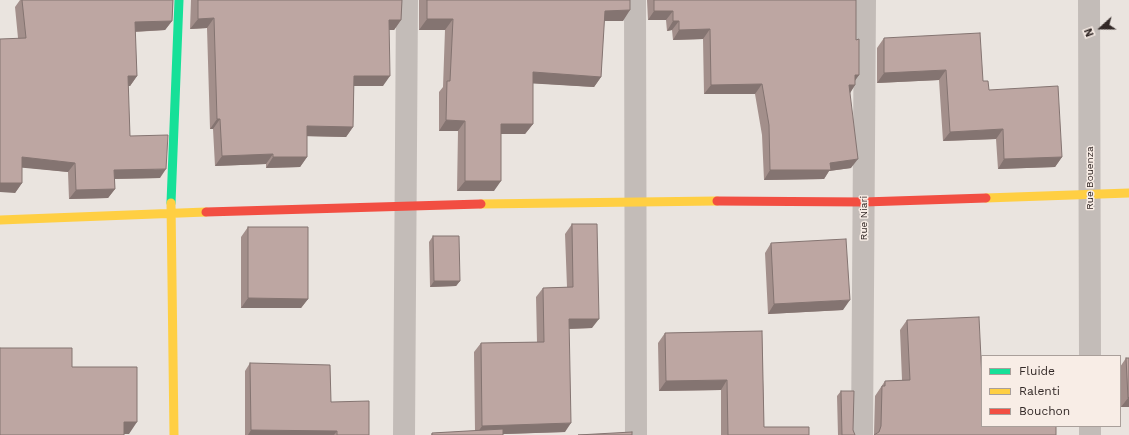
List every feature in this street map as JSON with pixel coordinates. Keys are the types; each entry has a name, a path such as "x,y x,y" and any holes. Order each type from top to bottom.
{"street":[{"path":"174,435 171,213 179,0"},
{"path":"404,435 407,0"},
{"path":"635,0 636,435"},
{"name":"Rue Niari","path":"862,435 864,0"},
{"name":"Rue Bouenza","path":"1090,0 1090,355"},
{"path":"0,220 405,205 636,202 864,202 1129,193"}],"building":[{"path":"22,0 173,0 172,21 135,22 137,76 128,76 130,136 168,135 166,169 114,170 115,189 76,190 75,163 22,157 22,183 0,183 0,39 26,38"},
{"path":"198,0 402,0 401,20 389,20 390,76 354,76 353,127 307,126 307,157 273,157 273,154 222,156 220,119 217,119 214,18 198,19"},
{"path":"427,0 630,0 630,10 605,11 601,77 533,72 533,124 501,124 501,181 465,181 465,121 446,120 447,81 450,81 453,19 427,19"},
{"path":"654,0 856,0 856,40 859,39 859,75 855,75 855,85 849,85 858,159 830,163 831,170 770,170 769,125 762,84 711,85 710,29 679,30 679,21 673,21 673,11 654,11"},
{"path":"980,33 983,81 988,81 989,90 1058,86 1062,157 1004,159 1003,129 950,132 946,70 884,73 884,38"},
{"path":"572,224 597,224 599,319 569,319 571,423 482,426 481,343 544,342 543,288 573,287"},
{"path":"248,227 308,227 308,299 248,298"},
{"path":"433,236 459,236 460,281 434,281"},
{"path":"846,239 850,300 774,304 771,243"},
{"path":"979,317 981,358 981,427 1056,427 1056,435 874,435 879,432 881,426 882,386 885,386 885,381 910,380 907,320"},
{"path":"762,331 764,427 809,427 809,435 728,435 727,380 666,381 665,333"},
{"path":"0,348 72,348 72,367 137,367 137,422 124,422 124,435 0,435"},
{"path":"1126,358 1129,358 1128,398"},
{"path":"250,363 330,365 331,402 369,401 369,435 337,435 337,431 251,430"},
{"path":"841,391 854,391 853,430 855,435 842,435"},
{"path":"503,429 503,435 432,435 432,433"},
{"path":"632,432 632,435 578,435"}],"traffic: fast":[{"path":"171,203 179,0"}],"traffic: slow":[{"path":"986,198 1129,193"},
{"path":"481,204 717,201"},
{"path":"171,203 174,435"},
{"path":"0,220 206,212"}],"traffic: jam":[{"path":"717,201 864,202 986,198"},
{"path":"206,212 481,204"}]}
